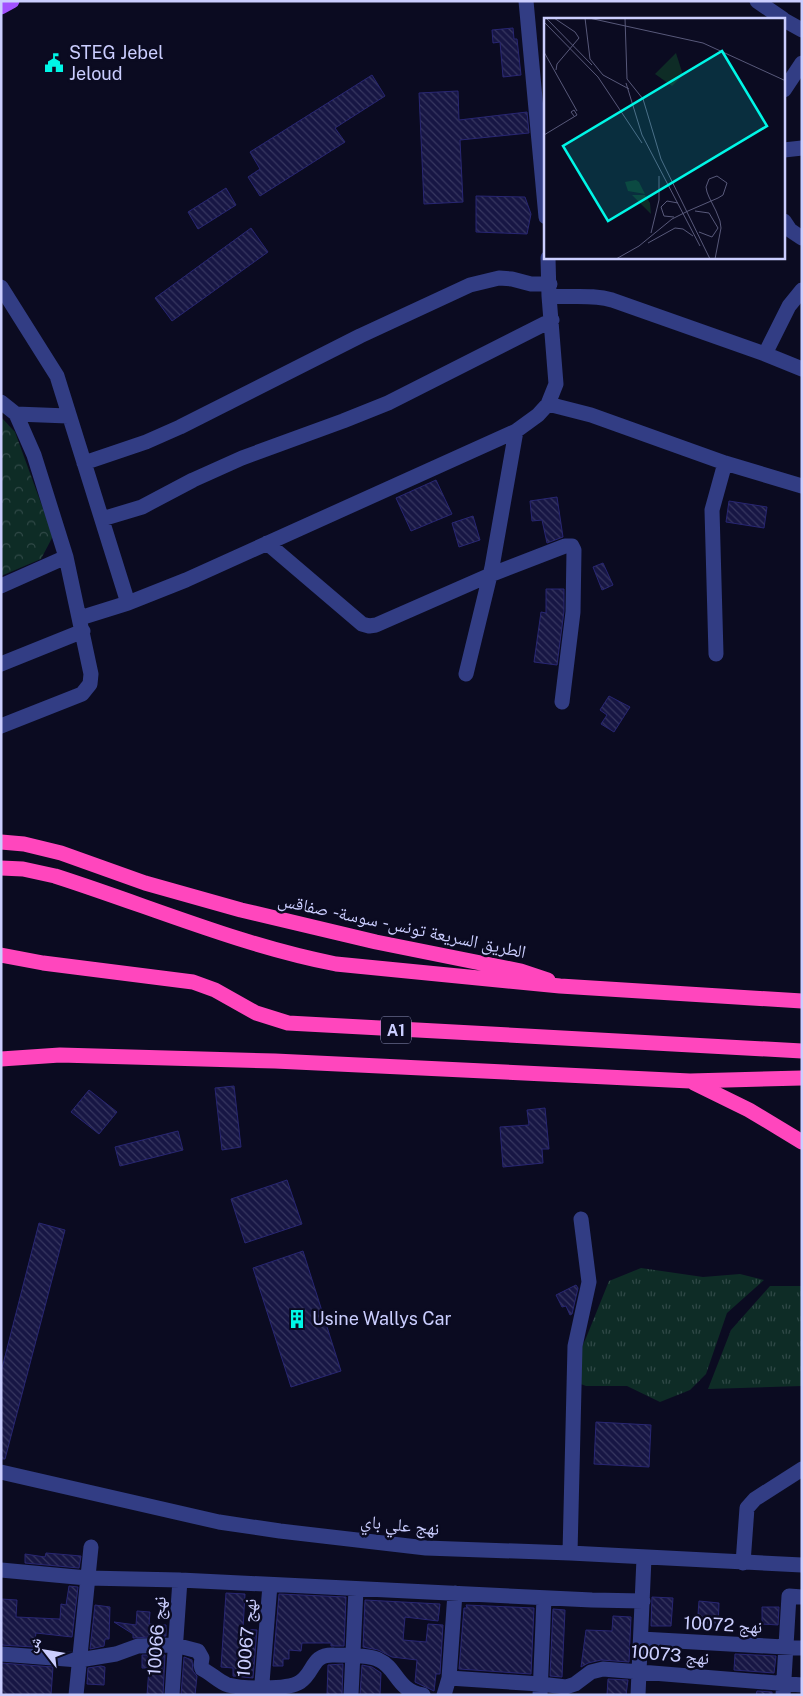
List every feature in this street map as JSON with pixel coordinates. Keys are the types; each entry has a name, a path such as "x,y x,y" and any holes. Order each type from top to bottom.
{"highway":[{"name":"الطريق السريعة تونس - سوسة - صفاقس","path":"1,842 24,844 61,853 145,883 241,910 376,942 521,970 547,979 560,986 802,1001"},
{"path":"4,868 31,870 55,876 253,944 302,957 370,968 560,986"},
{"name":"A1","path":"1,955 43,964 193,982 216,990 256,1014 288,1023 802,1051"},
{"path":"1,1059 60,1055 275,1061 690,1081 802,1078"},
{"path":"690,1081 749,1110 802,1142"}],"main road":[{"path":"1,7 12,1"}],"street":[{"path":"526,1 544,195"},
{"path":"766,4 783,18"},
{"path":"786,20 802,30"},
{"path":"786,88 800,70"},
{"path":"786,150 802,148"},
{"path":"786,224 790,230 802,238"},
{"path":"1,664 82,624 186,580 516,431 538,415 548,404 556,384 548,259"},
{"path":"84,463 146,442 180,427 360,336 470,285 499,278 512,279 550,290 603,297 765,354 802,369"},
{"path":"1,287 57,376 128,604"},
{"path":"765,354 786,312 799,298"},
{"path":"102,520 142,507 193,480 242,458 388,403 552,320"},
{"path":"1,402 16,414 34,455 66,557 92,674 90,684 82,694 1,726"},
{"path":"548,404 590,414 725,463 802,486"},
{"path":"16,414 68,416"},
{"path":"466,674 490,575 516,431"},
{"path":"716,654 712,510 725,463"},
{"path":"267,543 362,624 369,626 376,625 490,575 565,546 572,546 574,550 573,612 562,702"},
{"path":"1,586 66,557"},
{"path":"570,1553 575,1346 588,1282 581,1220"},
{"path":"744,1563 747,1508 755,1499 802,1469"},
{"name":"نهج علي باي","path":"1,1472 218,1522 280,1531 426,1548 570,1553 802,1566"},
{"path":"76,1695 91,1547"},
{"path":"638,1695 644,1558"},
{"path":"1,1570 87,1578 180,1580 643,1601"},
{"name":"نهج 10066","path":"172,1695 180,1580"},
{"name":"نهج 10067","path":"261,1691 270,1585"},
{"path":"351,1695 356,1589"},
{"path":"444,1695 449,1678 455,1593"},
{"path":"783,1689 786,1648 795,1597"},
{"path":"540,1689 544,1598"},
{"name":"نهج 10072","path":"641,1639 802,1648"},
{"path":"1,1654 80,1660 116,1654 138,1646 175,1644 198,1651 202,1658 202,1668 228,1685 261,1691 292,1686 306,1676 319,1658 326,1655 354,1656 380,1660 406,1688 423,1695"},
{"name":"نهج 10073","path":"449,1678 540,1689 566,1687 575,1684 591,1672 603,1669 639,1671 783,1689 802,1684"}],"green space":[{"path":"1,417 15,432 53,536 41,559 1,576"},
{"path":"641,1268 703,1277 740,1274 764,1280 727,1313 706,1374 690,1390 660,1402 627,1386 586,1386 578,1383 575,1361 609,1281"},
{"path":"770,1286 802,1286 802,1386 708,1389 731,1330"}],"building":[{"path":"513,28 514,39 517,39 521,75 503,77 500,42 493,43 492,30"},
{"path":"372,75 385,96 335,128 345,142 260,196 248,177 260,169 250,152"},
{"path":"458,91 459,120 527,112 529,133 460,140 463,202 424,204 419,93"},
{"path":"226,188 236,205 198,229 188,212"},
{"path":"476,196 525,197 531,214 527,234 476,232"},
{"path":"251,228 268,252 172,321 155,298"},
{"path":"436,480 452,514 411,531 396,498"},
{"path":"557,497 563,537 547,543 542,520 532,521 530,501"},
{"path":"729,501 767,507 764,528 726,522"},
{"path":"473,516 480,540 459,547 452,523"},
{"path":"603,563 613,585 602,590 593,567"},
{"path":"546,589 564,589 564,611 557,665 534,662 541,612 546,613"},
{"path":"609,696 630,707 614,732 601,724 607,715 600,710"},
{"path":"234,1086 241,1147 222,1150 215,1088"},
{"path":"89,1090 117,1112 99,1134 71,1112"},
{"path":"545,1108 549,1149 542,1149 543,1163 503,1167 500,1127 529,1125 527,1110"},
{"path":"178,1131 183,1150 120,1166 115,1147"},
{"path":"287,1180 302,1224 245,1243 231,1199"},
{"path":"39,1223 65,1230 5,1459 1,1459 1,1372"},
{"name":"Usine Wallys Car","path":"303,1251 341,1371 291,1387 253,1268"},
{"path":"576,1285 578,1288 572,1314 570,1315 566,1306 562,1307 556,1295"},
{"path":"596,1422 651,1425 649,1467 594,1464"},
{"path":"46,1553 81,1556 79,1568 25,1563 25,1554 45,1557"},
{"path":"69,1586 78,1587 72,1637 36,1633 34,1647 1,1645 1,1599 17,1600 16,1617 60,1619 61,1604 66,1605"},
{"path":"226,1593 245,1594 243,1629 257,1630 253,1678 233,1676 233,1668 221,1667"},
{"path":"279,1594 346,1597 344,1646 331,1646 331,1643 302,1643 301,1651 289,1650 289,1659 283,1659 283,1666 273,1666"},
{"path":"652,1597 673,1598 671,1626 651,1626"},
{"path":"365,1600 440,1604 438,1621 405,1617 403,1640 426,1642 428,1624 443,1625 440,1674 436,1674 434,1691 415,1682 417,1660 392,1657 378,1650 363,1647"},
{"path":"699,1601 719,1603 718,1628 697,1627"},
{"path":"95,1605 110,1607 109,1639 105,1639 104,1646 90,1649"},
{"path":"466,1605 534,1608 531,1674 459,1669 464,1608 467,1608"},
{"path":"762,1607 779,1607 778,1625 762,1624"},
{"path":"553,1609 565,1610 562,1677 550,1676"},
{"path":"137,1611 150,1612 149,1624 166,1625 166,1636 133,1638 133,1634 114,1622 136,1625"},
{"path":"613,1616 631,1617 629,1662 601,1660 581,1667 586,1630 612,1631"},
{"path":"735,1654 776,1656 774,1673 734,1670"},
{"path":"142,1655 165,1655 163,1695 147,1695 149,1668 142,1668"},
{"path":"184,1657 192,1660 193,1671 197,1676 195,1695 181,1695"},
{"path":"1,1663 53,1667 51,1695 1,1695"},
{"path":"343,1664 342,1695 327,1695 328,1665"},
{"path":"362,1665 372,1667 381,1673 380,1695 360,1695"},
{"path":"105,1667 104,1685 87,1684 88,1668"},
{"path":"608,1679 628,1680 626,1695 607,1695"},
{"path":"757,1691 772,1692 772,1695 756,1695"}],"place":[{"name":"STEG Jebel Jeloud","path":"54,63"},
{"name":"Usine Wallys Car","path":"297,1319"}]}
